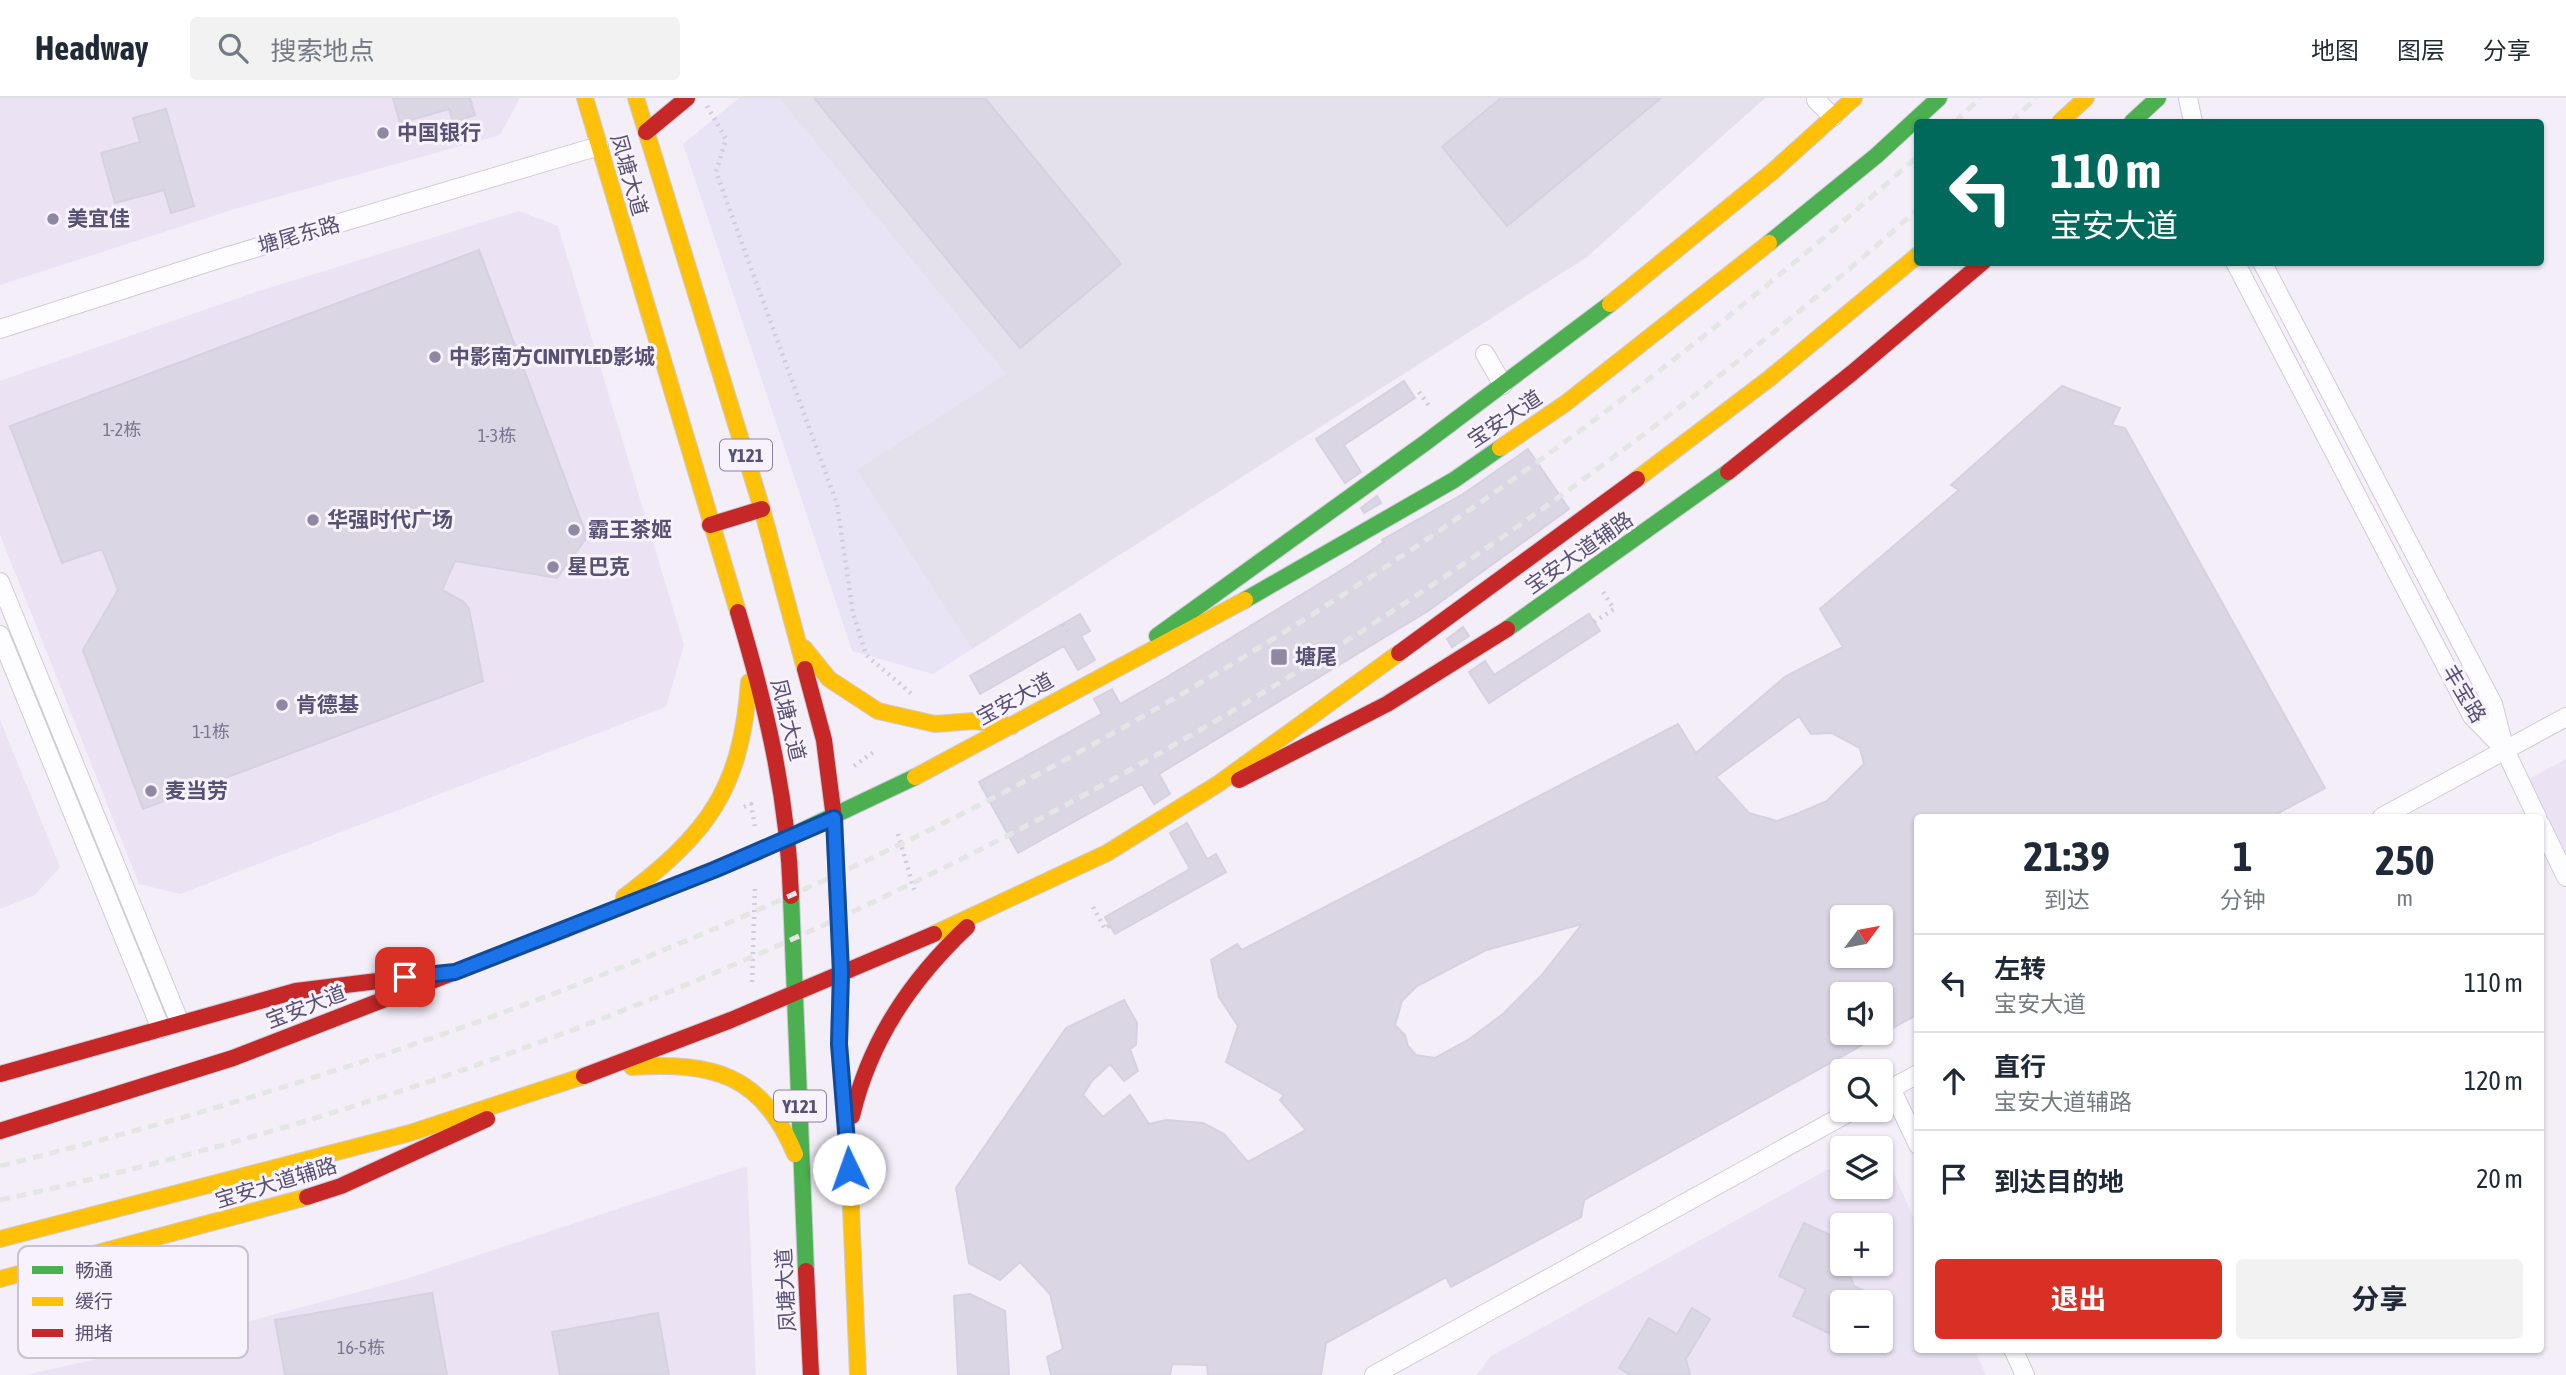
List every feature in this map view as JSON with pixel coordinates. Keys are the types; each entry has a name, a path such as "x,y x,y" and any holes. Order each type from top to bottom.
{"main road":[{"name":"凤塘大道","path":"585,98 749,648 776,756 789,838 811,1375"},
{"name":"凤塘大道","path":"636,98 762,509 824,740 834,818 841,973 839,1044 848,1143 858,1375"},
{"path":"646,131 687,98"},
{"path":"1105,674 1503,385 1661,264 1787,160 1854,98"},
{"name":"宝安大道","path":"1916,119 1939,98"},
{"path":"2063,119 2086,98"},
{"path":"2135,119 2158,98"},
{"name":"宝安大道","path":"0,1131 233,1058 597,917 834,818 1012,726 1351,541 1454,480 1566,403 1876,156 1914,121"},
{"path":"0,1239 168,1198 410,1133 551,1089 796,992 992,909 1107,853 1217,784 1569,530 1770,378 1914,258"},
{"name":"宝安大道辅路","path":"1161,821 1433,677 1605,563 1902,334 1978,266"},
{"path":"710,524 762,509"},
{"path":"794,630 826,677 872,710 905,721 972,721 1012,726"},
{"path":"597,917 678,852 703,826 730,787 743,750 748,713 749,648"},
{"path":"848,1143 853,1112 866,1066 890,1020 936,958 969,925 992,909"},
{"path":"0,1074 296,991 455,972"},
{"path":"601,1070 663,1064 694,1065 752,1090 774,1110 789,1138 801,1177"},
{"name":"宝安大道辅路","path":"127,1246 270,1209 341,1186 551,1089"},
{"name":"宝安大道辅路","path":"0,1279 18,1274"}],"street":[{"path":"2188,98 2192,119"},
{"path":"1816,100 1833,117"},
{"name":"塘尾东路","path":"0,329 225,257 599,146"},
{"name":"丰宝路","path":"2237,266 2472,716 2505,750"},
{"name":"丰宝路","path":"2264,266 2493,704 2505,750"},
{"path":"1485,354 1503,385"},
{"path":"0,582 180,1023"},
{"path":"0,635 161,1029"},
{"path":"2388,814 2566,717"},
{"path":"2505,750 2536,814"},
{"path":"2544,831 2566,877"},
{"path":"1893,1087 1914,1076"},
{"path":"1893,1103 1914,1138"},
{"path":"1374,1375 1831,1122"},
{"path":"2015,1353 2025,1375"}],"path":[{"path":"703,98 726,139 716,172 837,504 853,613 866,655 914,695"},
{"path":"1419,392 1430,407"},
{"path":"1594,622 1614,608 1603,592"},
{"path":"1062,624 1068,631"},
{"path":"853,766 875,751"},
{"path":"865,760 870,765"},
{"path":"733,811 751,804 757,834"},
{"path":"898,834 915,893"},
{"path":"752,982 755,888"},
{"path":"1093,907 1105,929 1110,925"}],"shaded area":[{"path":"0,98 520,98 500,135 238,208 0,285"},
{"path":"739,98 779,98 1007,374 858,470 972,649 933,674 852,651 683,144"},
{"path":"779,98 1765,98 1587,257 972,649 857,470 1006,374"},
{"path":"519,211 558,226 684,645 666,707 180,894 139,884 0,535 0,381 259,291"},
{"path":"0,720 60,867 35,895 0,909"},
{"path":"2566,759 2566,857 2544,814 2525,781"},
{"path":"747,1166 756,1375 25,1375 101,1358 248,1358 248,1322 406,1279"},
{"path":"1830,1168 1830,1199 1893,1199 1893,1172 1914,1218 1914,1353 1976,1353 1986,1375 1476,1375 1491,1356"}],"building":[{"path":"393,98 470,98 475,115 453,122 449,109 400,123"},
{"path":"814,98 985,98 1121,264 1020,348"},
{"path":"1501,98 1661,98 1507,226 1442,147"},
{"path":"166,109 194,206 171,213 164,190 115,203 101,153 140,142 133,118"},
{"name":"华强时代广场","path":"479,250 587,537 557,578 455,561 442,590 464,602 469,609 483,681 143,809 83,650 118,590 102,549 62,563 10,426"},
{"path":"1404,381 1415,398 1344,445 1361,472 1345,483 1316,439"},
{"path":"2062,386 2120,408 2112,425 2125,428 2325,788 2277,814 1914,814 1914,1016 1893,1028 1893,982 1830,982 1830,1045 1862,1045 1837,1059 1830,1059 1830,1063 1584,1200 1581,1217 1451,1287 1446,1277 1326,1343 1321,1375 1208,1375 1207,1365 1172,1364 1170,1375 1051,1375 1047,1357 1063,1349 1050,1294 1020,1262 1000,1280 969,1263 956,1188 1066,1028 1124,1000 1137,1023 1136,1045 1130,1049 1138,1071 1124,1081 1110,1064 1092,1081 1083,1095 1103,1117 1130,1095 1149,1124 1166,1120 1203,1123 1224,1134 1248,1162 1306,1130 1280,1100 1284,1095 1226,1062 1238,1026 1219,997 1211,960 1237,944 1242,950 1678,724 1696,753 1786,676 1843,647 1820,609 1959,490 1951,485","holes":["1799,716 1811,734 1832,733 1860,748 1864,764 1827,801 1777,821 1749,813 1716,777","1582,924 1541,976 1503,1014 1468,1040 1435,1058 1416,1055 1408,1046 1405,1035 1395,1025 1402,1001 1417,986 1486,950"]},
{"path":"1528,449 1569,509 1428,611 1159,774 1170,794 1154,804 1142,784 1018,853 979,782 1102,714 1094,699 1112,689 1120,704 1167,677 1348,566 1384,542 1382,540 1463,494"},
{"path":"1377,496 1381,503 1364,513 1361,508"},
{"path":"1080,614 1090,631 1081,636 1095,660 1078,670 1064,646 980,694 970,676"},
{"path":"1589,614 1600,631 1489,703 1469,672 1485,661 1494,675"},
{"path":"1463,627 1469,636 1452,647 1447,639"},
{"path":"1187,823 1207,859 1216,854 1226,872 1115,934 1105,917 1190,869 1170,833"},
{"path":"1804,1223 1830,1235 1830,1276 1850,1276 1854,1286 1862,1290 1830,1290 1830,1334 1793,1316 1806,1289 1779,1276"},
{"path":"432,1293 447,1375 285,1375 275,1320"},
{"path":"970,1294 1005,1311 1009,1375 958,1375 954,1296"},
{"path":"1692,1308 1710,1319 1686,1359 1690,1375 1630,1375 1619,1368 1649,1318 1677,1334"},
{"path":"658,1313 669,1375 560,1375 552,1332"}],"railway":[{"path":"1958,119 1980,98"},
{"path":"2014,119 2036,98"},
{"path":"0,1166 128,1133 254,1096 505,1012 750,913 871,859 989,800 1114,733 1236,662 1473,507 1701,338 1811,249 1914,159"},
{"path":"0,1200 264,1133 523,1048 776,946 1022,828 1261,694 1490,546 1709,384 1914,212"}],"traffic: fast":[{"path":"1916,119 1939,98"},
{"path":"2135,119 2158,98"},
{"path":"1769,243 1876,156 1914,121"},
{"path":"1157,636 1425,443 1610,304"},
{"path":"1245,600 1454,480 1500,448"},
{"path":"1507,629 1728,472"},
{"path":"566,929 757,852 915,777"},
{"path":"791,896 806,1271"}],"traffic: slow":[{"path":"585,98 738,612"},
{"path":"636,98 762,509 805,669"},
{"path":"1610,304 1772,172 1854,98"},
{"path":"2063,119 2086,98"},
{"path":"1500,448 1566,403 1769,243"},
{"path":"1637,479 1770,378 1914,258"},
{"path":"915,777 1245,600"},
{"path":"804,648 829,679 878,711 935,724 974,721 1012,726"},
{"path":"934,934 1107,853 1218,784 1399,653"},
{"path":"624,897 678,852 715,806 728,781 738,752 749,682"},
{"path":"632,1067 687,1067 710,1071 731,1079 750,1090 767,1106 782,1127 795,1154"},
{"path":"0,1239 410,1133 584,1076"},
{"path":"849,1160 858,1375"},
{"path":"124,1246 307,1197"},
{"path":"0,1279 18,1274"}],"traffic: jam":[{"path":"646,132 687,98"},
{"path":"1728,472 1852,373 1978,266"},
{"path":"1399,653 1637,479"},
{"path":"710,525 762,509"},
{"path":"738,612 774,752 785,824 791,896"},
{"path":"1239,780 1387,704 1507,629"},
{"path":"805,669 824,740 834,818 841,973 839,1044 849,1160"},
{"path":"852,1116 870,1062 895,1013 928,968 967,927"},
{"path":"0,1131 233,1058 566,929"},
{"path":"584,1076 731,1020 934,934"},
{"path":"0,1074 296,991 435,974"},
{"path":"307,1197 341,1186 487,1119"},
{"path":"806,1271 811,1375"}],"place":[{"name":"中国银行","path":"383,133"},
{"name":"美宜佳","path":"53,219"},
{"name":"中影南方CINITYLED影城","path":"435,357"},
{"name":"华强时代广场","path":"313,520"},
{"name":"霸王茶姬","path":"574,530"},
{"name":"星巴克","path":"553,567"},
{"name":"塘尾","path":"1279,657"},
{"name":"肯德基","path":"282,705"},
{"name":"麦当劳","path":"151,791"}],"route":[{"path":"405,977 455,972 714,870 834,818 841,973 839,1044 849,1169"}]}
